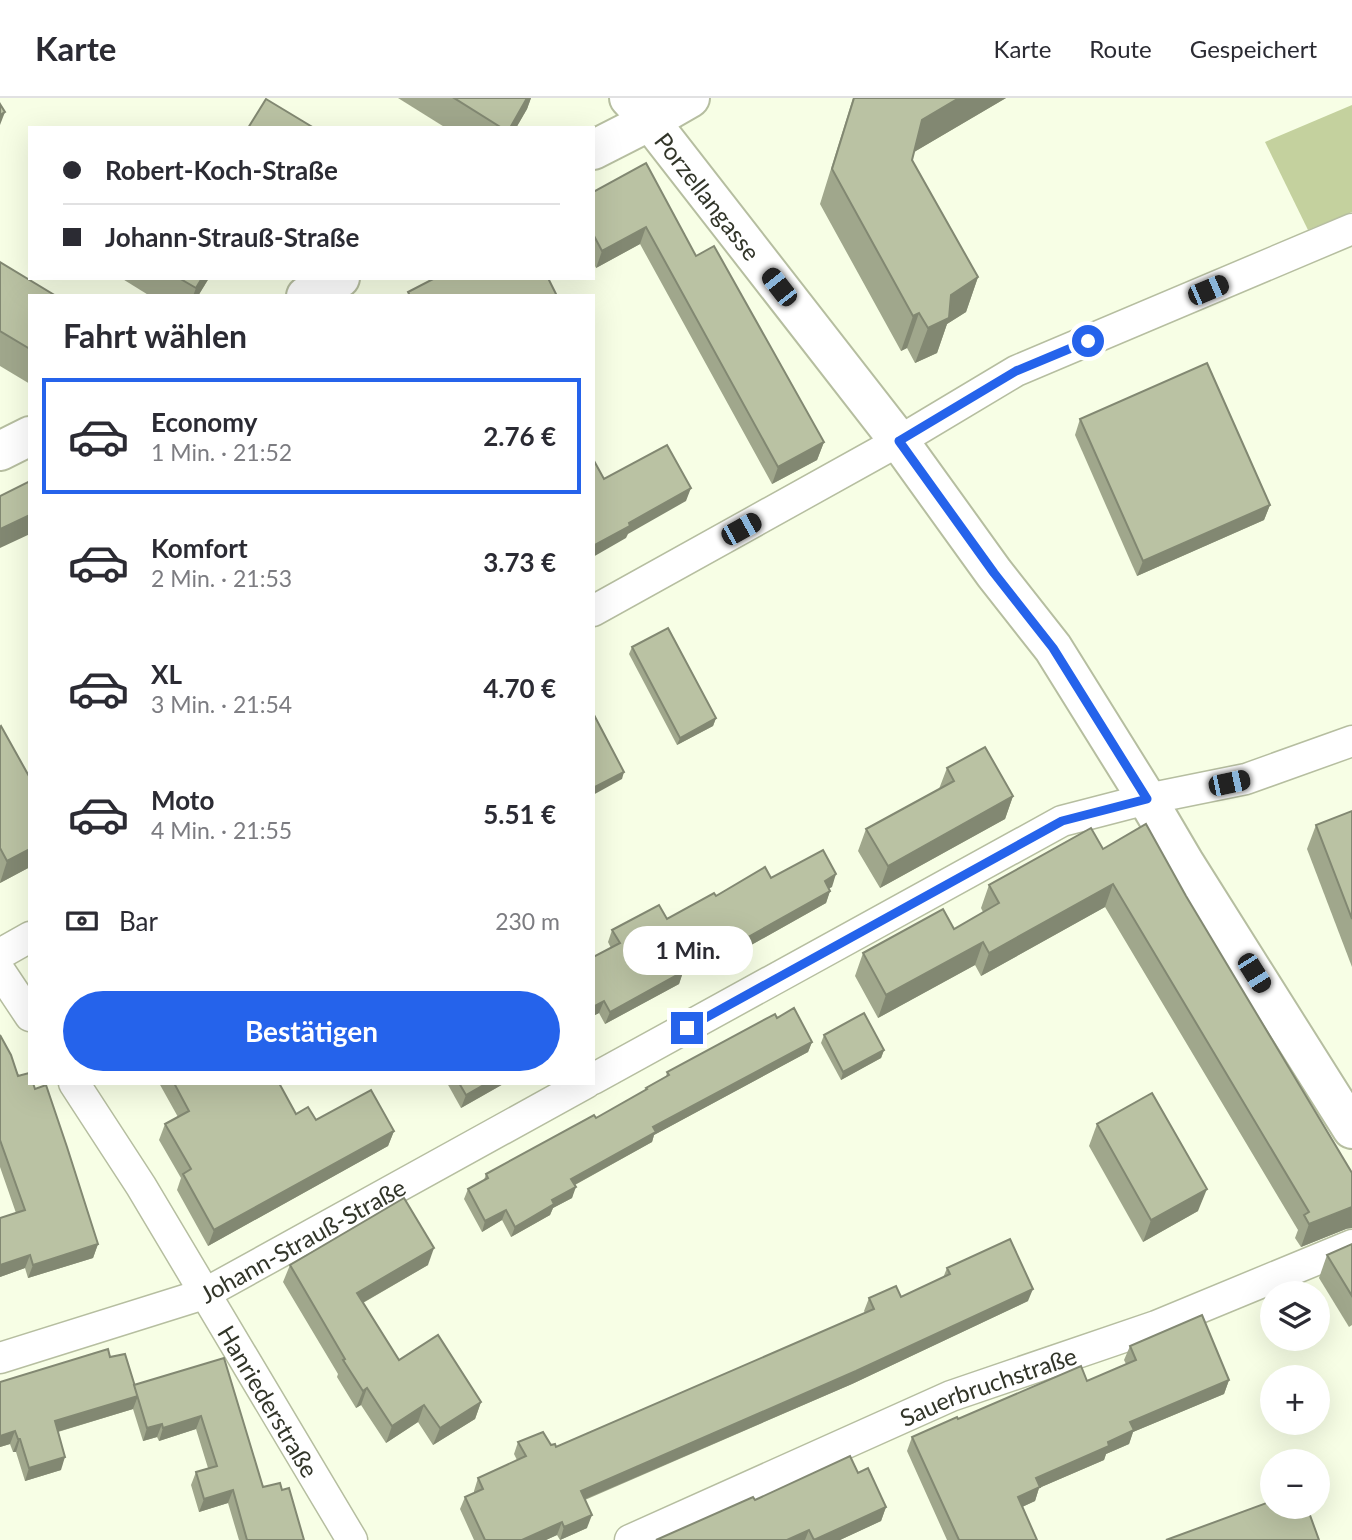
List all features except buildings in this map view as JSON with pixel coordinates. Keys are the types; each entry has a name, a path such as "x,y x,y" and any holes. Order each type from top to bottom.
{"street":[{"path":"595,148 639,110 690,98"},
{"name":"Porzellangasse","path":"639,110 899,441 994,573 1053,648 1352,1129"},
{"path":"595,610 899,441 1016,371 1352,229"},
{"path":"310,294 336,280"},
{"path":"0,451 28,437"},
{"path":"595,1078 1062,821 1147,799 1245,779 1352,741"},
{"path":"0,954 28,938"},
{"path":"0,971 28,1013"},
{"name":"Hanriederstraße","path":"75,1085 141,1186 352,1540"},
{"name":"Johann-Strauß-Straße","path":"0,1358 204,1294 582,1085"},
{"name":"Sauerbruchstraße","path":"630,1540 951,1396 1156,1326 1352,1245"}],"green space":[{"path":"1352,105 1352,212 1308,230 1265,142"}],"route":[{"path":"687,1028 1062,821 1147,799 1053,648 994,573 899,441 1016,371 1088,341"}]}
